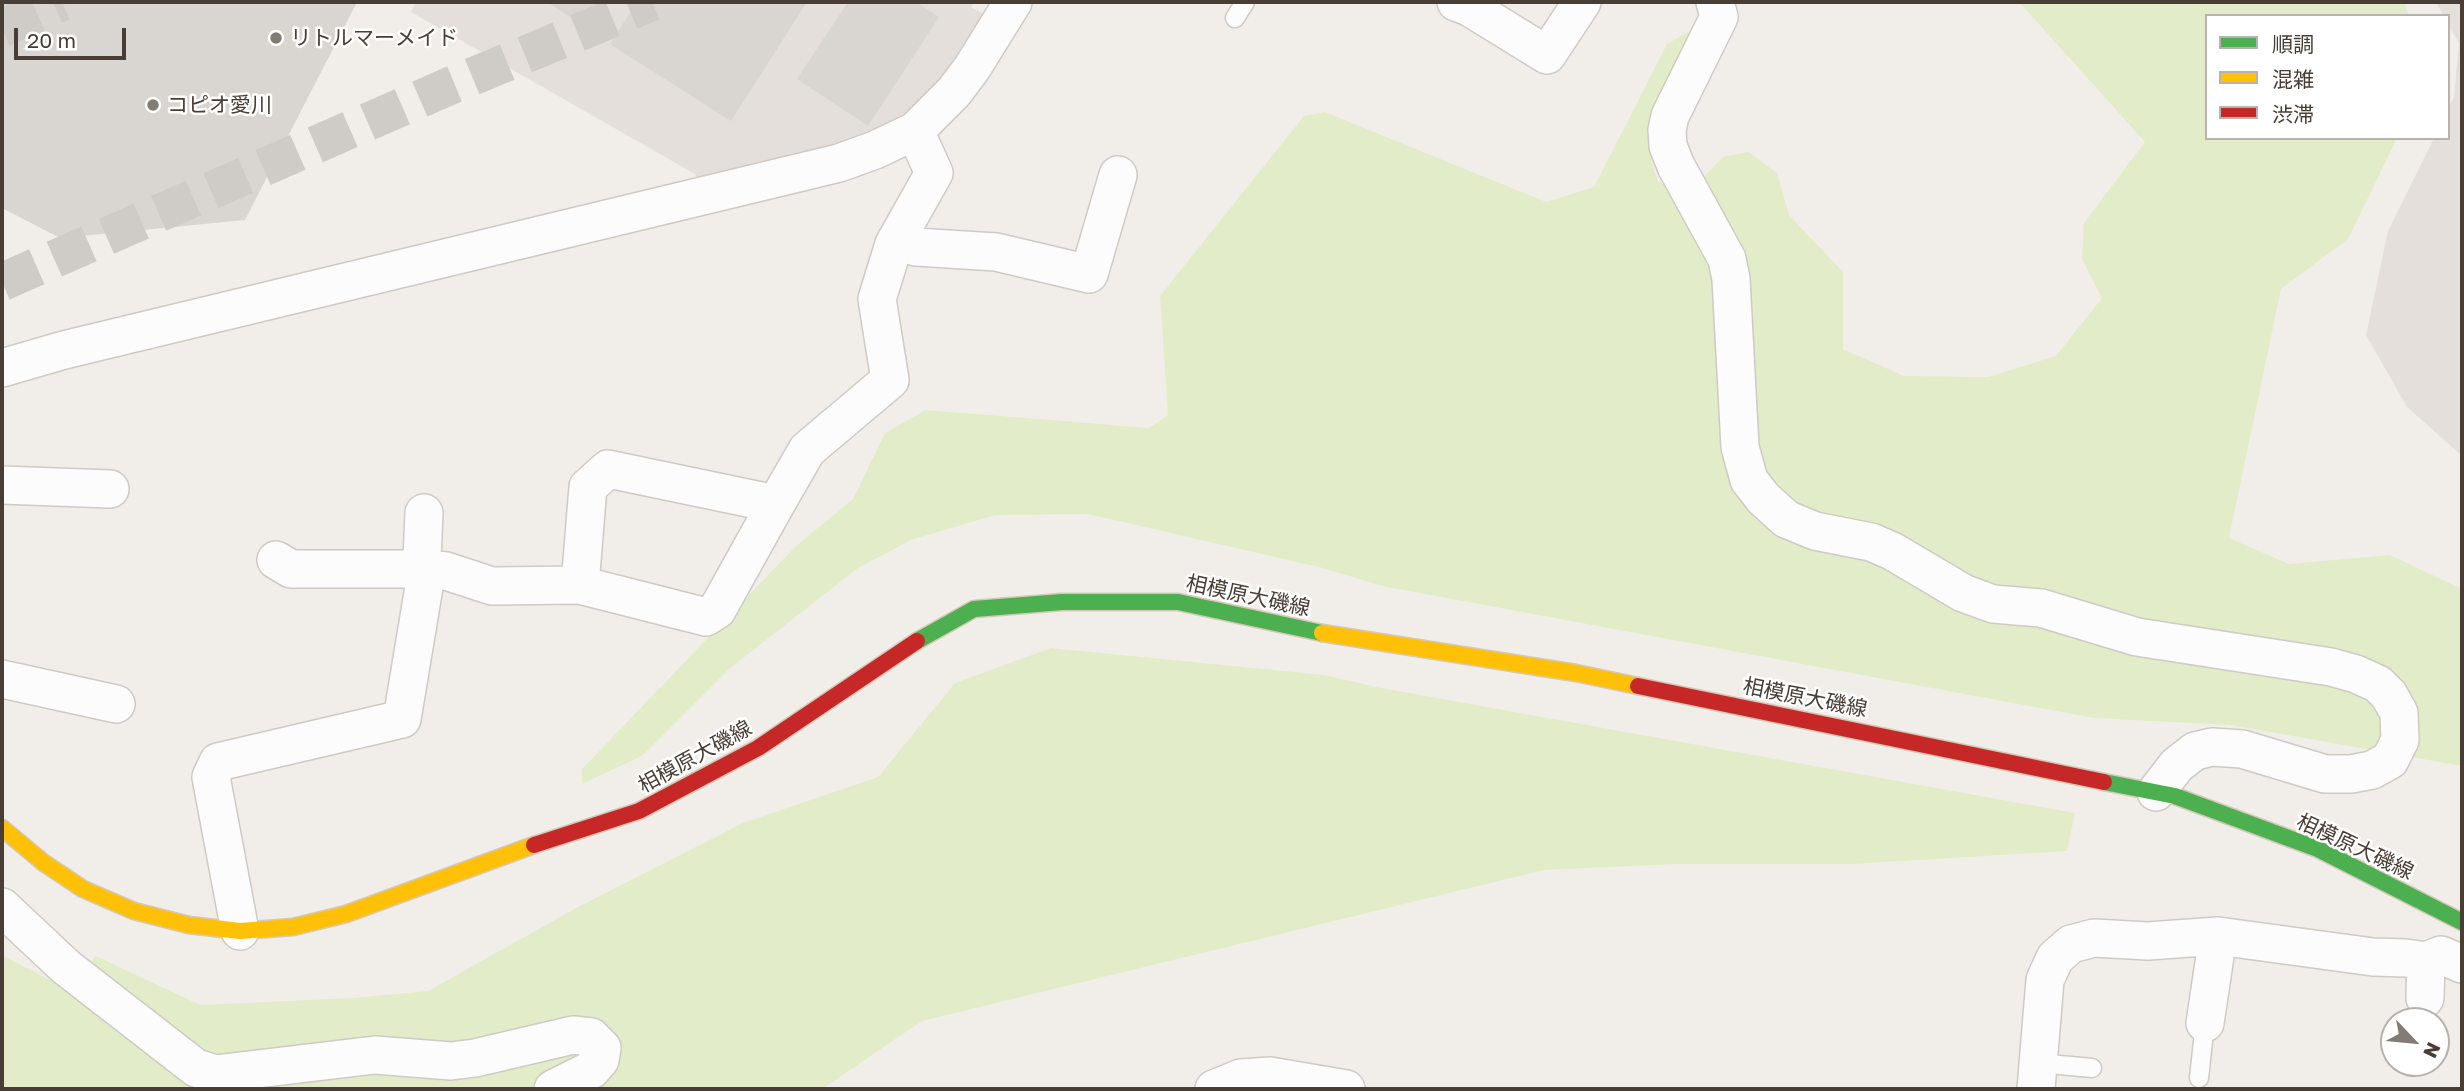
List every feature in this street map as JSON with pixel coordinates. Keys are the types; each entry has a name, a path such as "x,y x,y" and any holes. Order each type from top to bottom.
{"main road":[{"name":"相模原大磯線","path":"2,828 44,863 83,889 134,911 189,925 240,931 293,927 346,914 503,855 639,811 758,748 901,650 974,609 1062,602 1178,602 1311,631 1576,673 2175,796 2318,849 2462,922"}],"street":[{"path":"2,368 839,163 875,150 915,131 954,92 1013,2"},
{"path":"1456,2 1469,7 1547,55 1582,2"},
{"path":"1715,2 1719,17 1670,116 1668,146 1676,166 1727,259 1731,279 1740,447 1749,480 1763,498 1786,519 1815,531 1871,542 1892,551 1963,593 1993,604 2041,608 2137,638 2331,667 2378,684 2389,695 2399,712 2400,740 2390,760 2372,770 2325,774 2242,749 2212,747 2195,751 2177,765 2156,792"},
{"path":"276,560 291,569 446,571 492,586 580,585 706,617 717,610 807,450 890,380 877,299 896,240 934,173 915,131"},
{"path":"896,240 916,247 996,252 1085,289 1118,175"},
{"path":"580,585 588,487 608,469 776,504"},
{"path":"2,485 110,489"},
{"path":"240,931 211,777 218,762 338,749 402,719 427,569 422,559 424,513"},
{"path":"2,679 57,676 116,704"},
{"path":"2,907 66,967 196,1068 215,1074 375,1055 451,1061 573,1035 591,1037 602,1048 600,1060 591,1070 552,1089"},
{"path":"2205,1023 2218,936"},
{"path":"2037,1076 2045,980 2055,958 2071,944 2094,938 2148,941 2218,936 2373,957 2426,961 2441,956 2462,964"},
{"path":"2425,998 2426,961"},
{"path":"1214,1089 1241,1078 1270,1076 1346,1089"}],"lane":[{"path":"1235,18 1245,2"},
{"path":"2199,1079 2205,1023"},
{"path":"2037,1076 2092,1068"}],"shaded area":[{"path":"416,2 974,2 971,7 984,14 986,19 952,72 920,103 873,133 846,145 699,181 695,174 411,12"},
{"path":"2436,2 2462,2 2462,456 2407,407 2366,335 2388,231 2433,140 2450,140 2450,105 2454,97 2459,43 2450,27 2450,14 2443,14"}],"green space":[{"path":"2019,2 2404,2 2408,14 2205,14 2205,140 2396,140 2348,239 2281,289 2229,538 2289,564 2390,555 2462,589 2462,766 2231,725 2094,718 1382,586 1323,568 1088,514 995,515 911,540 858,568 729,669 642,756 582,784 582,769 796,546 853,499 885,433 926,410 1149,428 1168,415 1160,296 1304,116 1325,112 1546,202 1594,187 1667,44 1688,32 1706,48 1651,160 1658,181 1686,195 1723,157 1748,152 1777,173 1789,215 1843,272 1843,349 1904,376 1988,377 2056,356 2102,298 2082,259 2084,223 2145,142"},
{"path":"1051,648 1325,675 1376,687 2075,813 2067,851 1853,864 1674,864 1544,870 922,1021 822,1089 2,1089 2,955 69,990 96,956 200,1005 353,998 428,991 578,907 743,823 878,777 955,683"}],"building":[{"name":"コピオ愛川","path":"2,2 357,2 245,220 60,238 2,208"},
{"path":"547,2 602,2 586,27"},
{"path":"637,2 807,2 731,121 610,44"},
{"path":"848,2 916,2 939,17 868,126 797,79"}],"tunnel":[{"path":"2,28 62,2"},
{"path":"2,282 452,85 652,2"}],"traffic: fast":[{"path":"917,641 974,609 1062,602 1178,602 1322,633"},
{"path":"2104,782 2175,796 2318,849 2462,922"}],"traffic: slow":[{"path":"1322,633 1576,673 1638,686"},
{"path":"2,828 44,863 83,889 134,911 189,925 240,931 293,927 346,914 534,845"}],"traffic: jam":[{"path":"534,845 639,811 758,748 917,641"},
{"path":"1638,686 2104,782"}],"place":[{"name":"リトルマーメイド","path":"276,38"},
{"name":"コピオ愛川","path":"153,105"}]}
